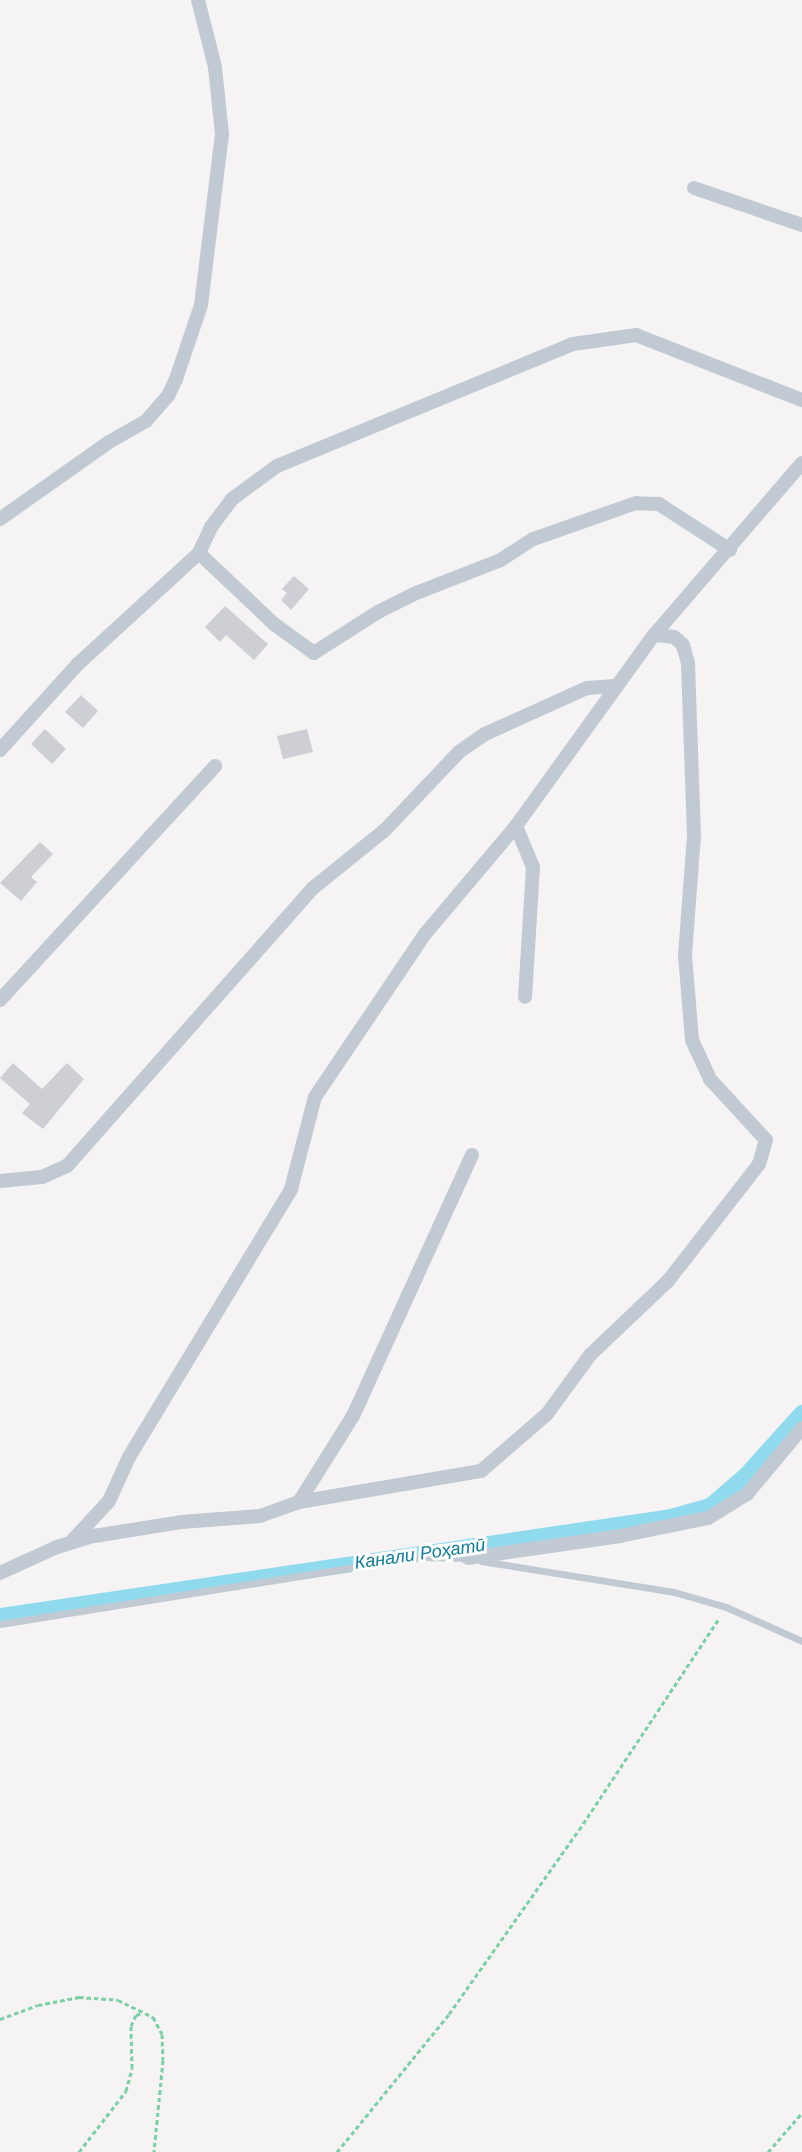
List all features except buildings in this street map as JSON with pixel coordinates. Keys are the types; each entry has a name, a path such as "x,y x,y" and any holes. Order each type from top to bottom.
{"street":[{"path":"189,0 203,19"},
{"path":"0,519 92,453 146,421 164,402 177,379 201,305 222,134 215,67 198,0"},
{"path":"694,188 802,225"},
{"path":"0,750 78,664 199,554 211,527 232,499 277,466 573,344 636,335 802,400"},
{"path":"71,1543 109,1501 129,1457 291,1189 315,1097 425,934 516,826 654,635 730,550 802,463"},
{"path":"199,554 274,624 314,653 378,612 501,560 533,539 636,503 659,504 730,550"},
{"path":"0,1574 71,1543 181,1521 260,1516 299,1502 435,1477 470,1474 492,1464 548,1414 590,1355 668,1281 697,1248 764,1153 766,1140 710,1079 692,1040 685,955 694,836 688,663 683,645 674,637 654,635"},
{"path":"0,1181 42,1177 67,1166 313,888 385,830 459,752 485,734 587,688 615,686"},
{"path":"0,1000 215,766"},
{"path":"516,826 533,867 525,997"},
{"path":"299,1502 353,1416 472,1155"},
{"path":"468,1558 620,1536 708,1518 747,1494 802,1428"}],"lane":[{"path":"0,1624 420,1557 468,1558 674,1592 726,1607 802,1641"}],"path":[{"path":"337,2152 449,2014 579,1830 726,1607"},
{"path":"0,2019 38,2005 79,1997 118,2000 153,2017 162,2034 154,2152"},
{"path":"79,2152 126,2091 132,2068 131,2026 142,2013"},
{"path":"768,2152 802,2113"}],"waterway":[{"name":"Канали Роҳатӣ","path":"0,1616 671,1517 710,1506 746,1475 802,1413"}]}
